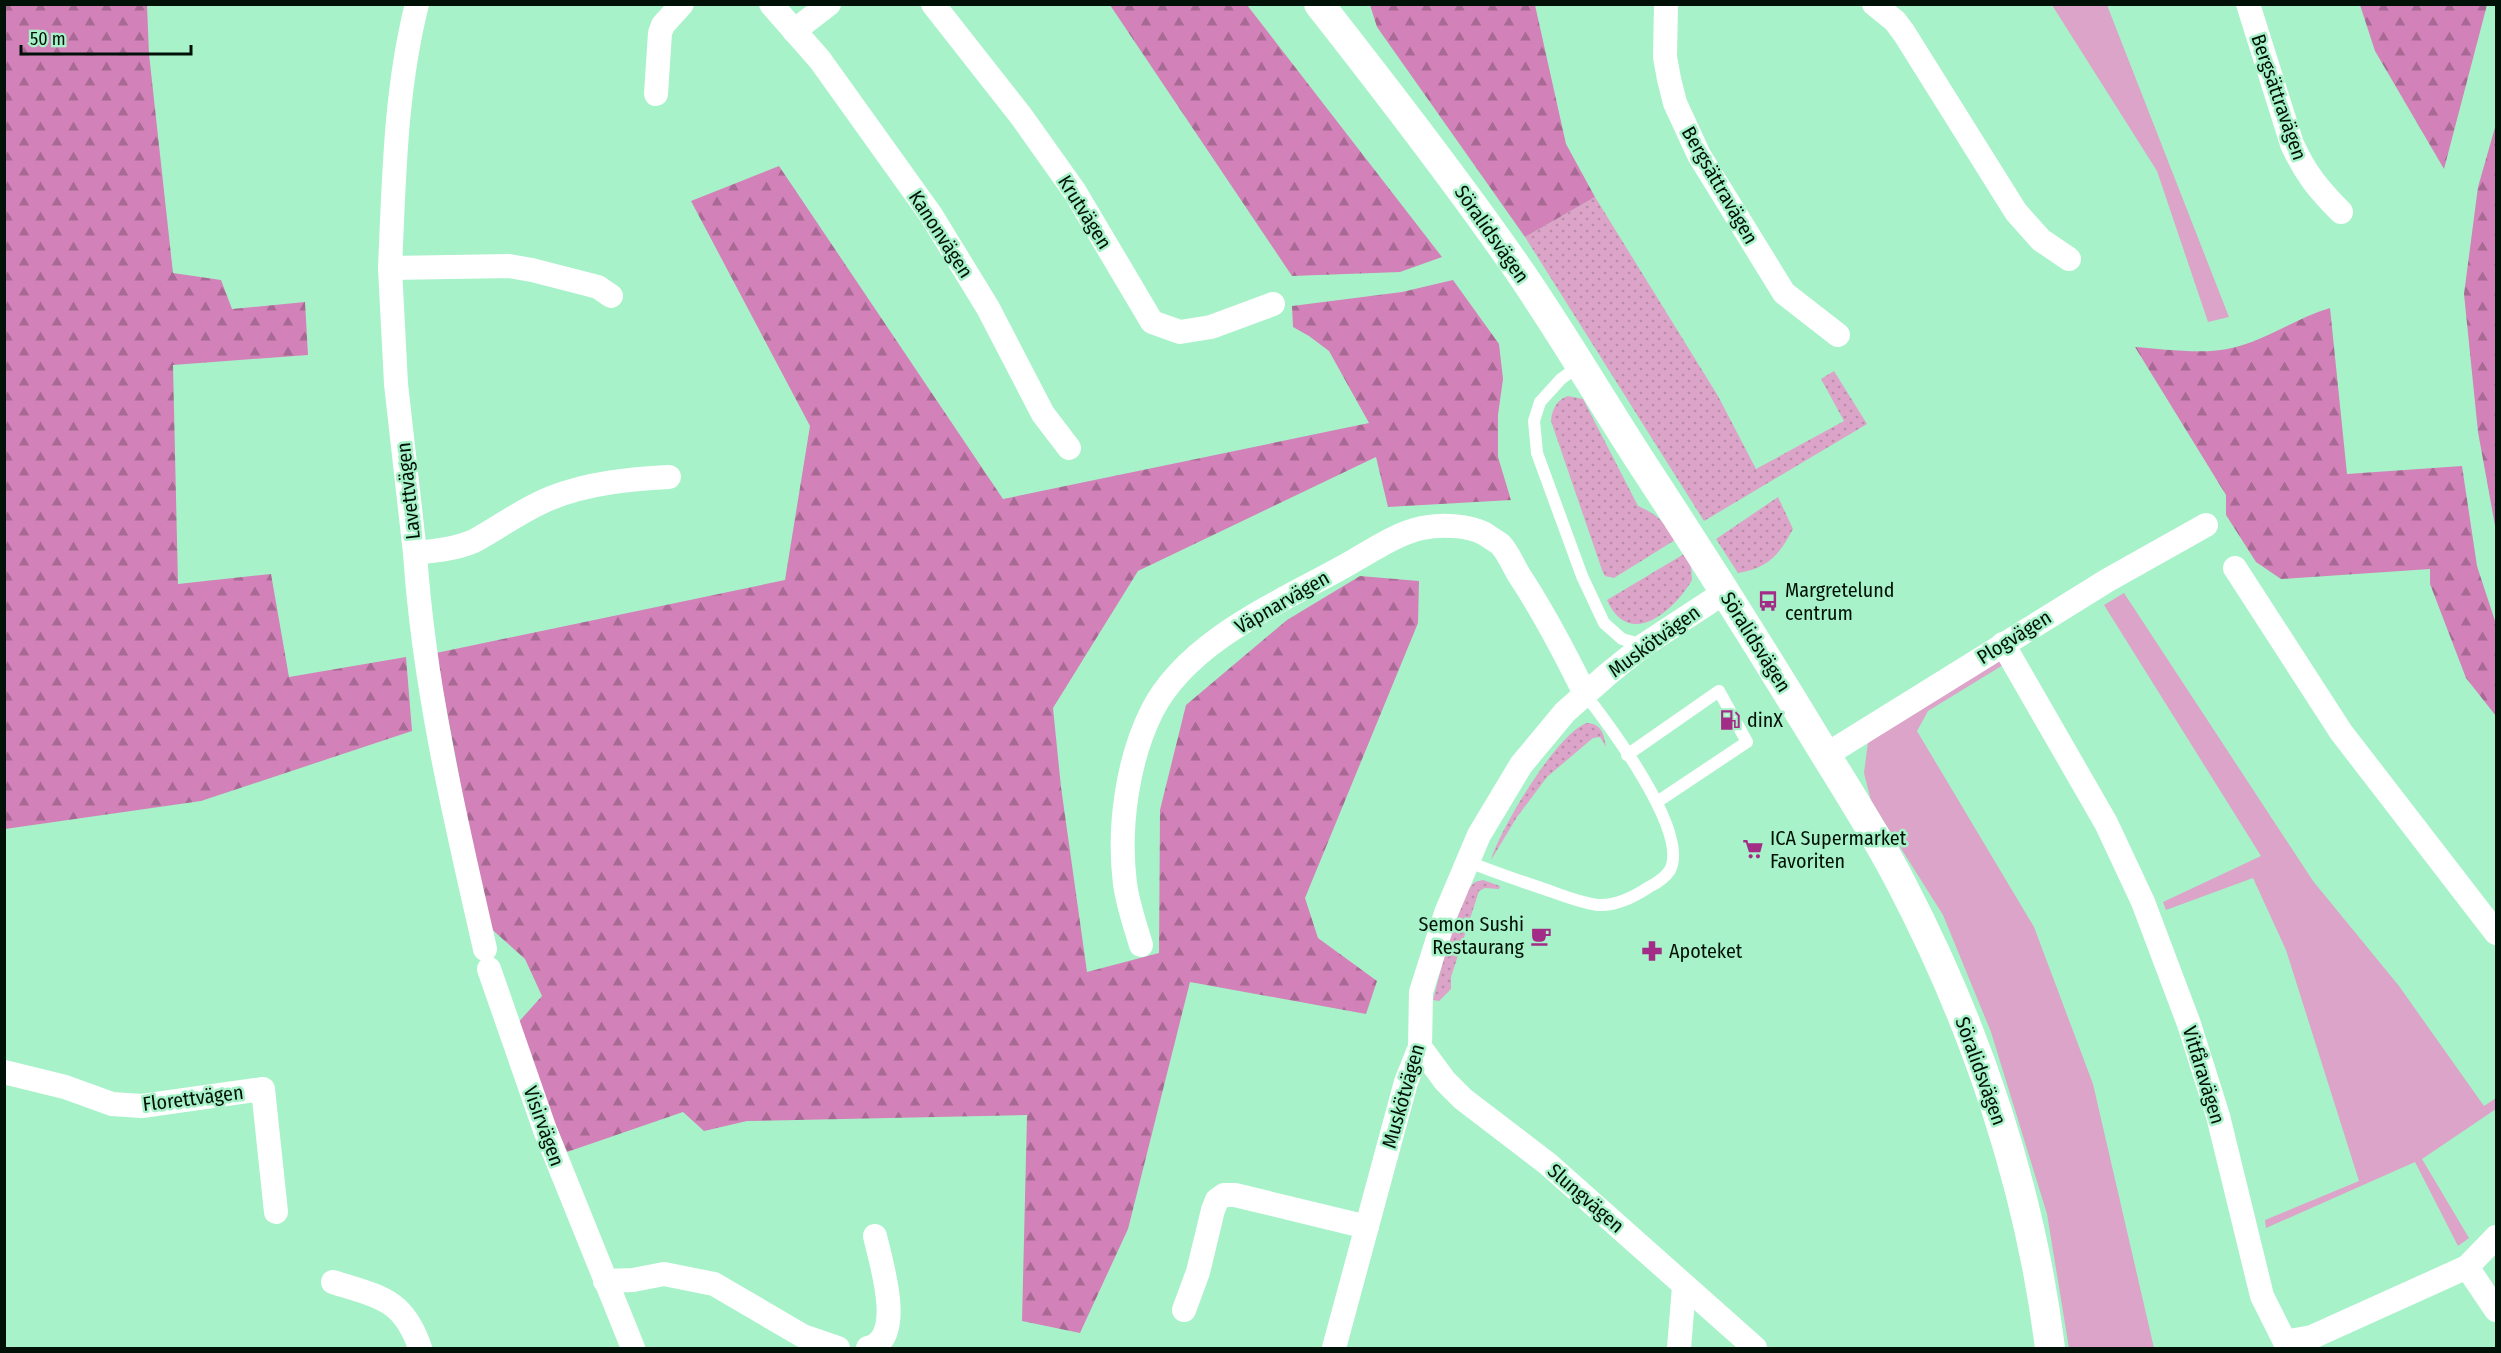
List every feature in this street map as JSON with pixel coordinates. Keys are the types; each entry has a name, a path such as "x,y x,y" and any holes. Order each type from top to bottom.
{"street":[{"name":"Lavettvägen","path":"417,4 405,53 390,268 396,384 415,553 445,550 473,541 509,519 552,498 597,485 669,477"},
{"path":"656,94 660,33 663,25 682,4"},
{"name":"Kanonvägen","path":"771,4 820,60 931,215 988,309 1043,414 1069,448"},
{"path":"794,31 829,4"},
{"name":"Krutvägen","path":"933,4 1021,116 1075,192 1152,322 1170,330 1211,327 1274,304"},
{"name":"Söralidsvägen","path":"1319,4 1402,110 1505,250 1725,592 1826,755 1901,883 1928,938 1976,1049 2011,1157 2046,1315 2050,1348"},
{"name":"Bergsättravägen","path":"1666,4 1665,57 1669,79 1675,102 1699,155 1784,293 1838,335"},
{"path":"1874,4 1895,21 1904,33 2016,212 2042,240 2068,259"},
{"name":"Bergsättravägen","path":"2248,4 2292,144 2302,166 2316,187 2341,212"},
{"path":"390,268 509,266 598,287 611,296"},
{"name":"Plogvägen","path":"1826,755 2108,580 2206,525"},
{"name":"Väpnarvägen","path":"1141,945 1125,882 1124,827 1131,774 1143,732 1153,709 1184,667 1222,636 1278,602 1399,536 1421,528 1435,526 1465,528 1483,533 1500,545 1528,589 1566,654 1585,694"},
{"name":"Visirvägen","path":"415,553 428,679 452,804 487,959 545,1131 633,1348"},
{"path":"2235,568 2341,732 2496,933"},
{"name":"Muskötvägen","path":"1334,1348 1406,1082 1420,1047 1420,1009 1425,979 1446,913 1479,835 1521,765 1544,735 1585,694 1644,645 1725,592"},
{"name":"Vitfåravägen","path":"2003,644 2106,823 2143,902 2189,1024 2218,1116 2262,1296 2282,1345 2312,1337 2467,1267 2496,1238"},
{"name":"Slungvägen","path":"1420,1047 1445,1081 1463,1099 1548,1164 1755,1348"},
{"name":"Florettvägen","path":"4,1071 64,1087 112,1104 142,1106 263,1089 276,1212"},
{"path":"1184,1310 1198,1272 1213,1210 1217,1200 1224,1195 1235,1195 1367,1227"},
{"path":"868,1348 875,1347 885,1337 889,1322 888,1299 875,1236"},
{"path":"2467,1267 2496,1310"},
{"path":"605,1281 633,1280 664,1274 714,1284 803,1336 838,1348"},
{"path":"333,1282 391,1302 404,1316 420,1348"},
{"path":"1679,1348 1684,1287"}],"lane":[{"path":"1581,365 1561,379 1540,402 1534,421 1537,453 1582,576 1604,623 1622,639 1644,645"},
{"path":"1627,755 1719,691 1747,742 1657,802"},
{"path":"1469,862 1584,903 1601,905 1618,903 1636,896 1661,880 1670,869 1672,849 1669,830 1657,802 1585,694"}],"shaded area":[{"path":"2052,5 2107,5 2229,317 2208,322 2157,171"},
{"path":"1595,197 1718,396 1756,469 1844,421 1821,379 1834,371 1867,424 1704,521 1525,237"},
{"path":"1568,396 1583,399 1638,506 1660,519 1675,540 1614,578 1605,576 1602,570 1551,421 1555,406"},
{"path":"1778,497 1793,529 1772,559 1758,568 1738,573 1716,539"},
{"path":"1684,554 1691,566 1692,580 1684,592 1663,613 1639,624 1627,622 1616,615 1607,600"},
{"path":"2124,593 2313,881 2399,986 2484,1106 2496,1098 2496,1109 2422,1159 2469,1238 2458,1246 2415,1162 2266,1228 2265,1220 2359,1181 2286,950 2253,878 2166,910 2163,902 2261,856 2104,605"},
{"path":"2005,658 2008,662 1928,711 1917,731 2034,927 2093,1084 2154,1348 2069,1348 2047,1214 1991,1032 1943,915 1871,801 1864,773 1868,742"},
{"path":"1587,723 1599,728 1606,747 1600,737 1593,738 1547,777 1517,817 1491,860 1517,806 1531,784 1561,744 1575,730"},
{"path":"1483,880 1500,886 1499,889 1485,888 1479,891 1451,977 1451,989 1439,1001 1433,1000 1449,938 1468,889 1475,882"}],"green space":[{"path":"5,4 147,5 149,54 173,273 221,280 232,309 305,302 308,355 173,365 178,584 271,574 289,677 406,657 412,731 201,801 5,829"},
{"path":"1110,5 1247,5 1442,257 1400,272 1292,276"},
{"path":"1370,5 1535,5 1566,144 1595,197 1525,237 1377,27"},
{"path":"2360,5 2487,5 2444,169 2375,51"},
{"path":"2496,124 2496,531 2478,432 2464,294 2478,187"},
{"path":"779,166 1003,499 1369,423 1329,351 1293,327 1292,306 1402,292 1453,280 1499,344 1503,379 1498,415 1498,457 1511,500 1388,507 1376,457 1138,571 1053,708 1061,787 1087,972 1159,953 1160,810 1186,705 1287,620 1360,576 1419,581 1418,623 1305,898 1318,938 1377,981 1366,1014 1190,982 1128,1229 1080,1333 1022,1321 1027,1115 747,1121 704,1131 683,1112 567,1152 515,1026 542,996 525,959 487,925 436,653 785,580 810,426 691,201"},
{"path":"2330,308 2347,474 2462,466 2477,566 2496,624 2496,716 2466,678 2430,584 2430,569 2281,579 2256,562 2226,515 2226,495 2135,347 2197,351 2232,348 2257,340"}],"place":[{"name":"Margretelund centrum","path":"1768,601"},
{"name":"dinX","path":"1730,720"},
{"name":"ICA Supermarket Favoriten","path":"1753,849"},
{"name":"Semon Sushi Restaurang","path":"1541,936"},
{"name":"Apoteket","path":"1652,951"}]}
